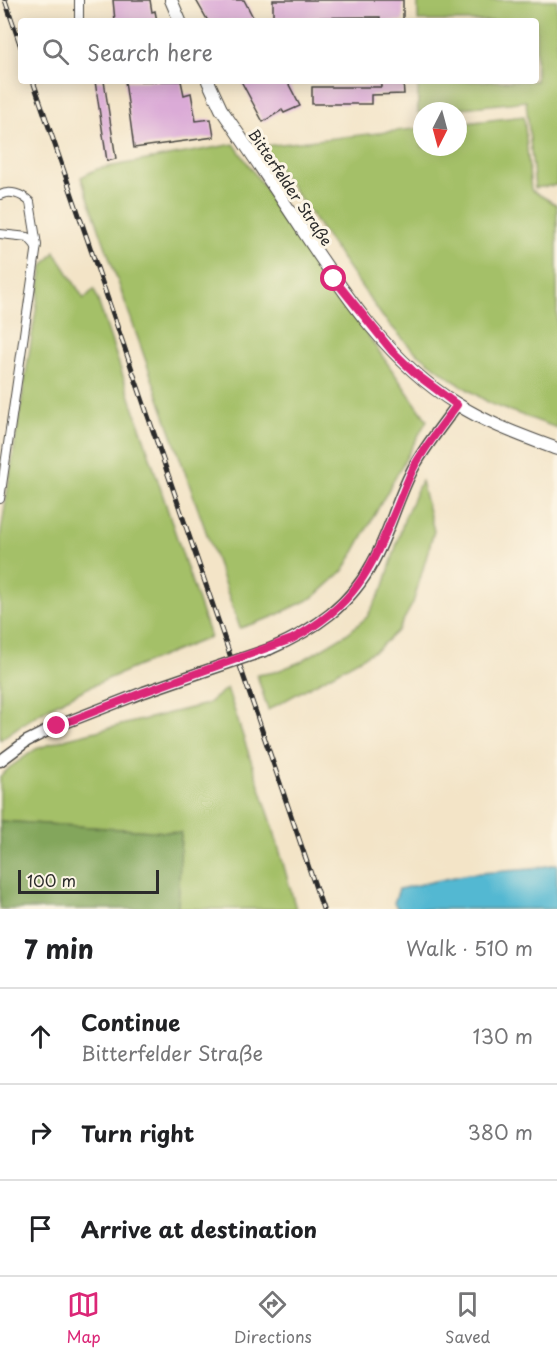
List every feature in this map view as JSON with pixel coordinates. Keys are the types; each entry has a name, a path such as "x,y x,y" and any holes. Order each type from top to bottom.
{"main road":[{"path":"171,0 179,18"},
{"name":"Bitterfelder Straße","path":"209,84 221,109 334,279 392,351 416,374 457,405 518,434 557,449"},
{"path":"0,761 27,741 57,726 144,692 270,649 313,628 332,614 354,591 373,562 415,465 457,405"}],"street":[{"path":"79,0 79,18"},
{"path":"0,195 7,192 17,194 30,202 37,236 0,499"},
{"path":"0,234 28,237 35,245 36,251"}],"green space":[{"path":"418,0 557,0 557,185 535,188 526,101 467,108 467,102 418,102 418,84 539,84 539,18 418,18"},
{"path":"524,116 531,190 557,205 557,428 491,404 454,381 412,349 382,316 263,146 413,129 413,156 467,156 467,123"},
{"path":"234,144 427,420 344,570 314,597 270,618 240,628 81,177 97,169"},
{"path":"55,252 84,299 94,289 210,637 75,694 24,723 0,740 0,538 43,266"},
{"path":"421,481 434,531 413,603 398,630 378,649 268,710 257,675 275,672 300,662 348,633 367,617 384,586 405,517"},
{"path":"227,688 272,824 296,909 178,909 181,833 0,821 0,777 36,749 68,738 207,704"},
{"path":"0,821 181,833 178,909 0,909"}],"water":[{"path":"557,864 557,909 398,909 394,903 399,889 468,874 531,869"}],"building":[{"path":"113,0 150,0 152,12 155,11 156,18 115,18"},
{"path":"196,0 244,0 253,18 206,18"},
{"path":"273,0 403,0 403,18 273,18"},
{"path":"95,84 104,84 116,159 107,161"},
{"path":"125,84 182,84 184,95 191,93 196,121 211,119 214,137 134,148"},
{"path":"243,84 289,84 300,106 284,113 282,110 263,122"},
{"path":"381,84 403,84 404,94 371,95 371,104 312,104 312,87 381,87"}],"railway":[{"path":"5,0 18,38"},
{"path":"34,84 230,655"},
{"path":"240,666 323,909"}],"route":[{"path":"57,726 292,639 313,628 332,614 354,591 373,562 415,465 457,405 416,374 392,351 334,279"}]}
